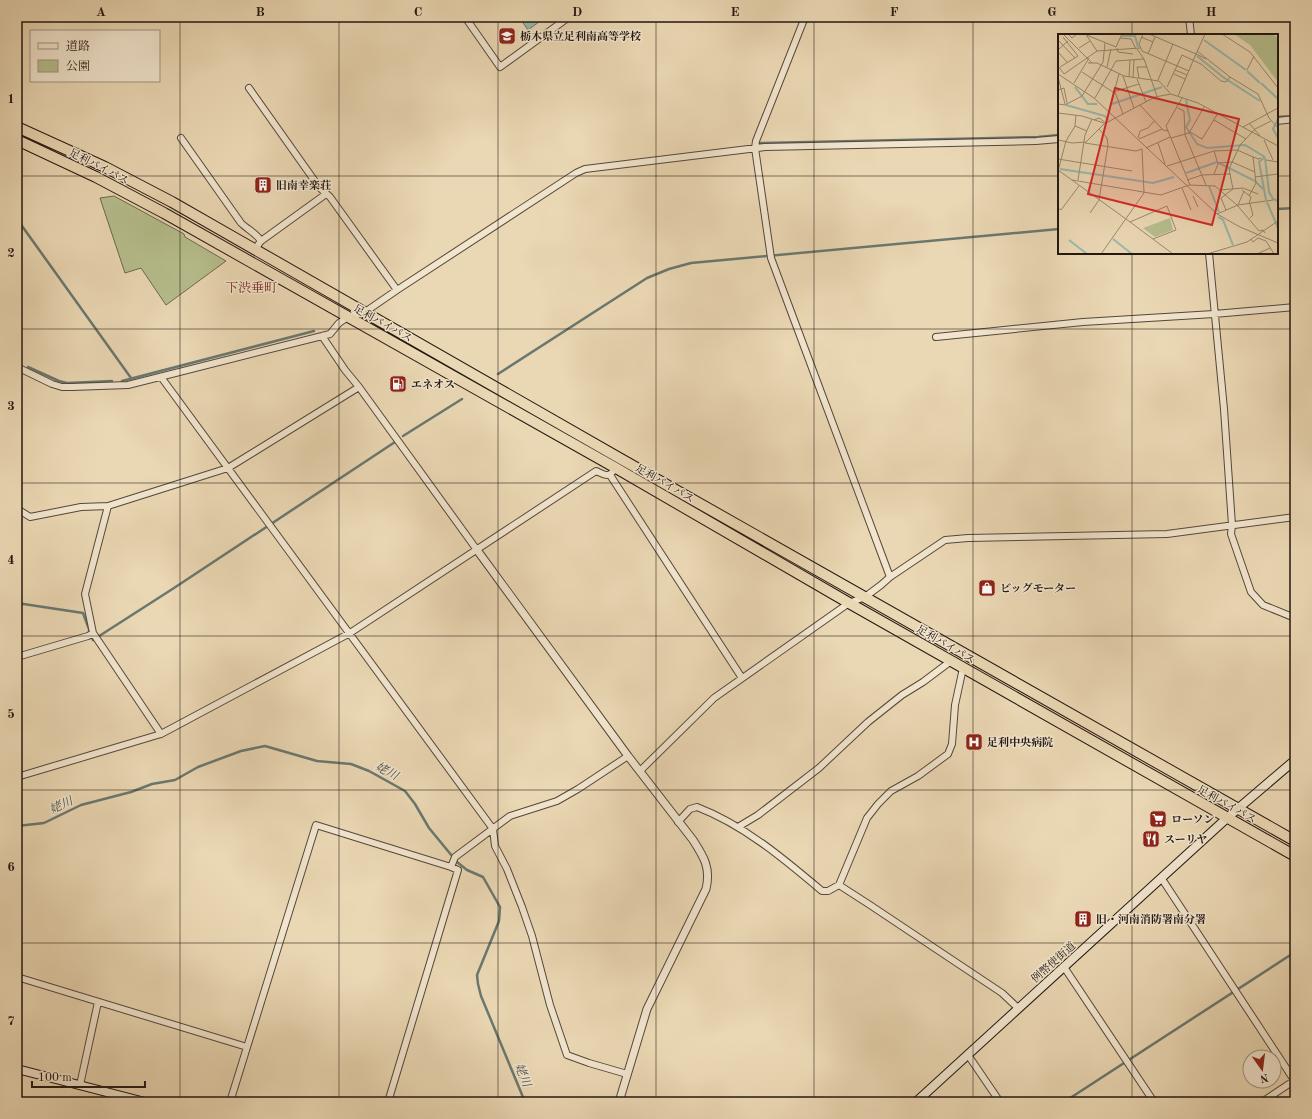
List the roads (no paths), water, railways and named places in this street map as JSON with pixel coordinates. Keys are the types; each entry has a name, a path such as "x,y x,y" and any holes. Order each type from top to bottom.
{"highway":[{"name":"足利バイパス","path":"17,127 105,167 258,245 365,312 1295,841"},
{"name":"足利バイパス","path":"17,140 96,177 150,206 348,317 613,472 849,603 1295,856"}],"main road":[{"name":"例幣使街道","path":"916,1102 1238,808 1295,760"},
{"path":"17,1069 145,1102"}],"street":[{"path":"465,17 500,67 569,17"},
{"path":"805,17 756,141 771,258 890,577"},
{"path":"1189,17 1191,34"},
{"path":"249,88 319,187 330,197 397,290"},
{"path":"1278,121 1295,119"},
{"path":"180,138 241,223 258,236 258,245"},
{"path":"17,367 52,384 67,387 128,385 330,334 339,323 348,317 365,312 576,173 585,169 756,148 903,143 1036,141 1058,139"},
{"path":"258,245 326,194"},
{"path":"1209,254 1224,409 1232,525 1231,534 1251,592 1263,605 1295,618"},
{"path":"936,337 1083,322 1214,314 1295,307"},
{"path":"322,336 345,370 359,387 628,756 693,840 701,853 708,871 706,888 647,1009 619,1102"},
{"path":"161,377 494,829 495,846 507,869 532,936 550,1005 567,1055 588,1063 627,1074"},
{"path":"17,510 30,517 81,508 108,506 228,468 359,387"},
{"path":"17,777 161,734 350,633 596,471 606,476 613,472 742,678"},
{"path":"108,506 85,594 93,633 161,734"},
{"path":"640,772 714,698 849,603 865,597 890,577 945,540 968,538 1167,534 1295,517"},
{"path":"17,657 88,636 93,633"},
{"path":"738,827 758,815 819,768 868,722 902,695 923,682 951,661"},
{"path":"678,822 690,809 697,807 723,818 738,827 784,859 822,891 828,891 838,886 866,818 891,791 918,776 948,754 952,744 955,705 963,668"},
{"path":"451,867 455,857 510,816 557,801 628,756"},
{"path":"230,1102 316,825 458,870 388,1102"},
{"path":"1162,879 1295,1080 1262,1102"},
{"path":"838,886 870,905 1002,993 1018,1008"},
{"path":"1064,967 1154,1102"},
{"path":"17,977 247,1047"},
{"path":"80,1085 98,1002"},
{"path":"968,1055 1000,1102"}],"water":[{"path":"519,17 541,17 543,19 528,30"}],"waterway":[{"path":"1278,117 1295,116"},
{"path":"760,143 1038,137 1058,135"},
{"path":"1278,209 1295,208"},
{"path":"17,219 131,378"},
{"path":"498,374 647,278 669,269 691,263 1058,229"},
{"path":"122,381 314,331"},
{"path":"28,367 67,383 112,381"},
{"path":"403,436 462,399"},
{"path":"17,603 83,613 93,640 395,442"},
{"name":"姥川","path":"17,826 44,823 81,805 131,792 152,784 175,780 198,767 241,751 265,746 317,761 351,764 369,771 405,791 415,804 429,828 457,862 467,870 483,877 500,907 499,921 477,975 478,984 481,996 525,1102"},
{"path":"1292,779 1295,782"},
{"path":"1064,1102 1295,952"}],"place":[{"name":"栃木県立足利南高等学校","path":"507,36"},
{"name":"旧南幸楽荘","path":"263,185"},
{"name":"エネオス","path":"398,384"},
{"name":"ビッグモーター","path":"987,588"},
{"name":"足利中央病院","path":"974,742"},
{"name":"ローソン","path":"1158,819"},
{"name":"スーリヤ","path":"1151,839"},
{"name":"旧・河南消防署南分署","path":"1083,919"}],"district":[{"name":"下渋垂町","path":"251,287"}]}
